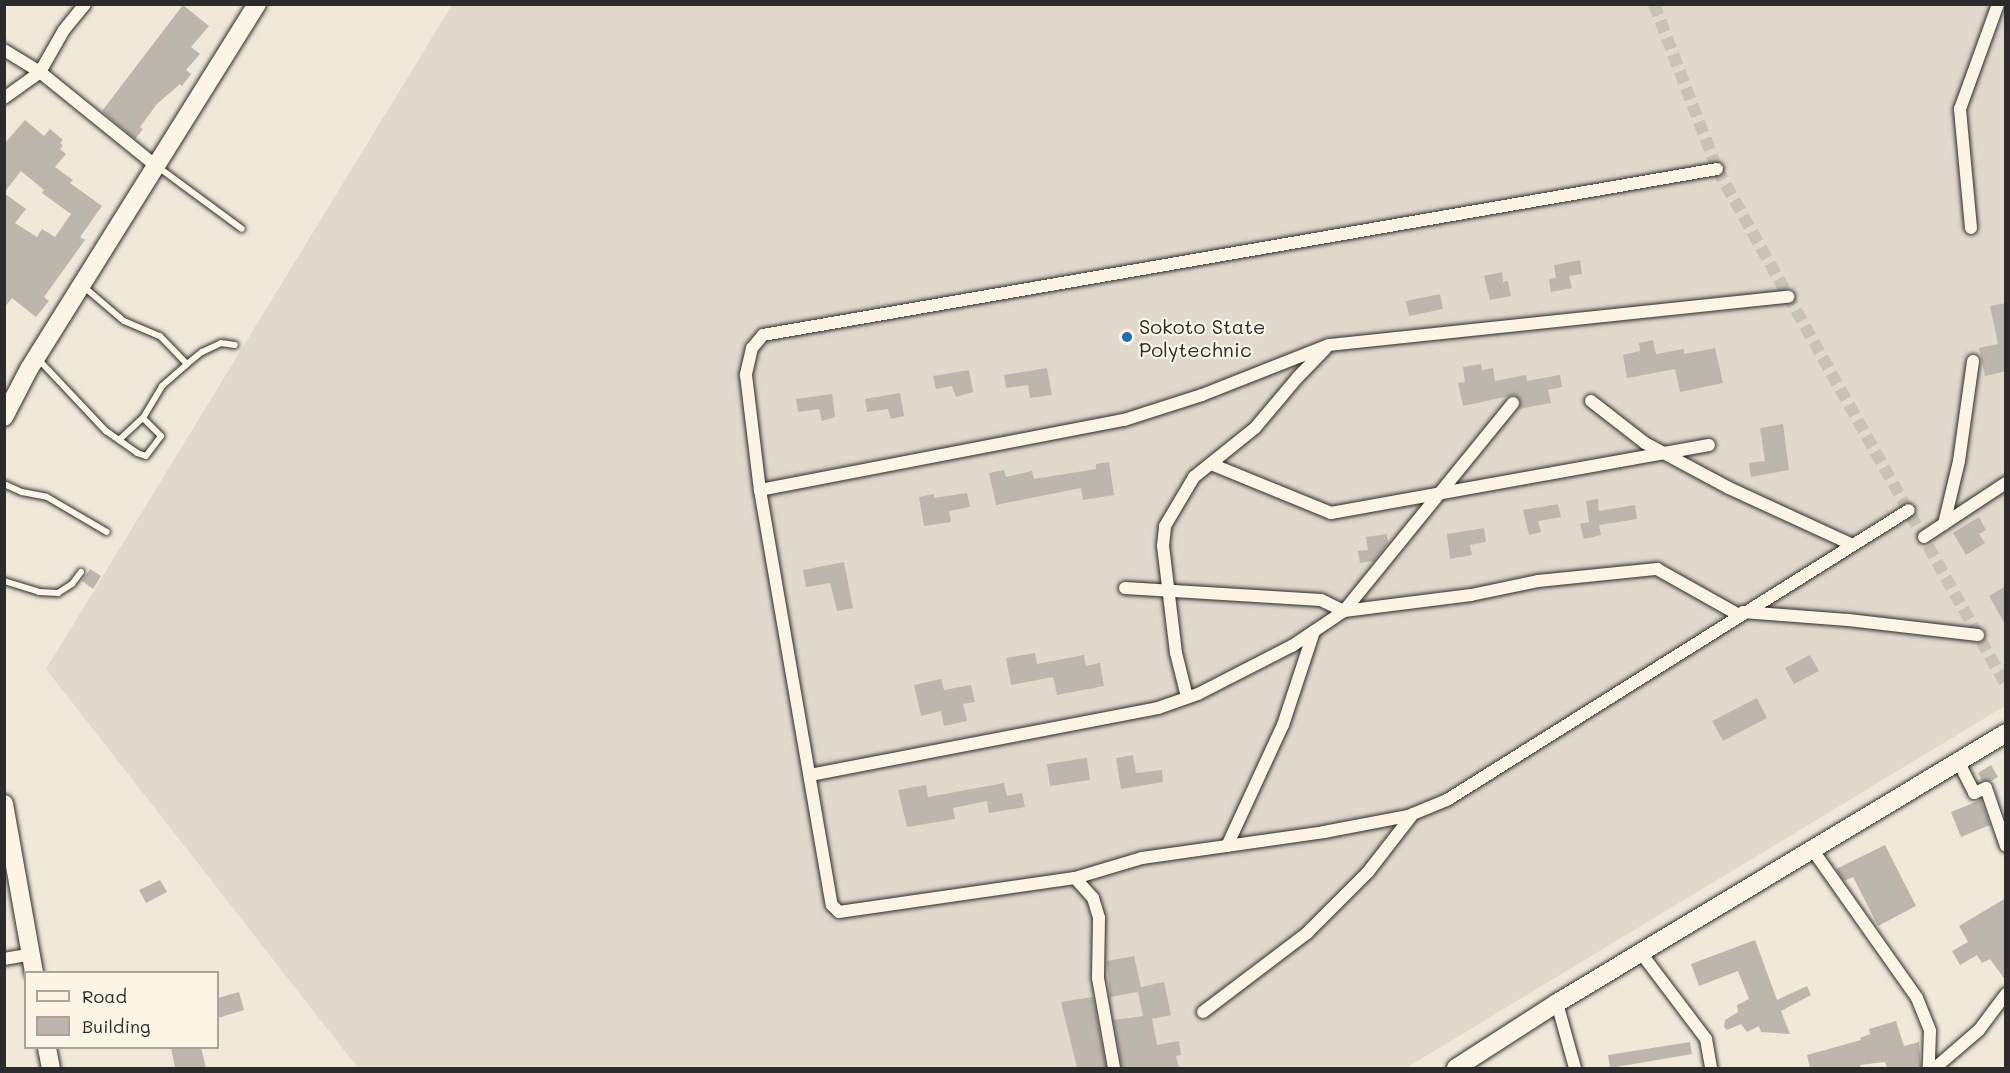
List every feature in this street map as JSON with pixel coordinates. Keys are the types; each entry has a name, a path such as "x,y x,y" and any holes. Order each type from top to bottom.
{"street":[{"path":"4,98 40,72 64,30 85,4"},
{"path":"4,417 36,358 257,4"},
{"path":"1971,228 1960,109 1998,4"},
{"path":"4,50 40,72 155,165"},
{"path":"1717,169 763,335 752,348 746,375 760,490 832,905 839,912 1075,878 1142,858 1324,832 1413,814 1447,800 1741,613 1909,510"},
{"path":"760,490 1124,420 1202,395 1329,345 1789,297"},
{"path":"1187,696 1176,653 1163,546 1165,526 1194,477 1255,428 1298,377 1329,345"},
{"path":"1944,524 1959,461 1973,361"},
{"path":"1591,400 1645,443 1662,453 1729,488 1853,545"},
{"path":"810,775 1158,708 1198,694 1292,646 1344,610 1513,404"},
{"path":"1211,464 1331,513 1709,445"},
{"path":"1924,537 2006,483"},
{"path":"1125,588 1322,600 1344,610 1472,595 1538,581 1657,569 1741,613 1848,620 1978,635"},
{"path":"1227,846 1283,725 1314,631"},
{"path":"1456,1068 1557,1004 2006,733"},
{"path":"1958,761 1974,793 1986,788 2006,846"},
{"path":"4,804 9,856 34,971"},
{"path":"1203,1011 1308,933 1368,872 1413,814"},
{"path":"1812,849 1917,998 1930,1031 1929,1068"},
{"path":"1075,878 1093,898 1099,918 1098,978 1114,1068"},
{"path":"1641,953 1706,1039 1711,1068"},
{"path":"4,959 31,954"},
{"path":"1935,1068 1980,1030 2006,994"},
{"path":"1557,1004 1575,1068"},
{"path":"47,1049 51,1068"}],"lane":[{"path":"155,165 242,229"},
{"path":"81,285 124,321 160,336 187,364"},
{"path":"119,441 143,418 162,386 187,364 202,352 221,343 235,345"},
{"path":"36,358 74,399 119,441 146,456 161,436 143,418"},
{"path":"4,484 22,492 47,496 107,532"},
{"path":"4,581 39,592 58,593 72,584 81,572"}],"shaded area":[{"name":"Sokoto State Polytechnic","path":"452,5 2005,5 2005,706 1406,1068 358,1068 46,669"}],"building":[{"path":"183,5 209,26 191,47 200,54 186,70 191,74 182,86 180,84 157,104 140,127 143,129 135,139 102,111"},
{"path":"25,120 44,136 50,129 63,140 60,143 63,146 60,149 66,154 55,167 73,180 70,183 102,206 80,237 85,240 44,297 49,301 36,317 12,298 4,308 4,144","holes":["21,171 44,190 42,193 71,214 55,237 42,229 37,237 15,223 26,209 4,193"]},
{"path":"1580,260 1582,274 1569,276 1572,288 1551,292 1549,279 1556,278 1554,265"},
{"path":"1502,272 1503,282 1508,281 1511,296 1490,300 1484,276"},
{"path":"1440,294 1443,309 1409,316 1406,301"},
{"path":"2006,303 2006,371 1985,376 1979,348 1998,344 1990,306"},
{"path":"1653,340 1656,354 1684,349 1684,354 1715,348 1723,383 1680,392 1675,369 1627,378 1623,355 1640,351 1639,343"},
{"path":"1481,364 1482,370 1493,368 1495,381 1526,375 1527,381 1560,375 1562,387 1548,390 1551,403 1519,409 1520,400 1514,395 1463,406 1458,383 1465,382 1463,367"},
{"path":"1047,368 1052,395 1030,398 1028,385 1006,388 1004,375"},
{"path":"969,370 973,392 956,397 952,386 936,389 933,376"},
{"path":"900,393 904,416 891,419 888,409 867,412 865,399"},
{"path":"832,394 835,417 822,421 819,409 798,412 796,399"},
{"path":"1783,424 1789,470 1751,477 1749,463 1765,461 1760,428"},
{"path":"1109,462 1114,495 1083,500 1081,488 996,505 989,473 1004,470 1006,477 1032,471 1034,479 1096,469 1096,464"},
{"path":"967,493 970,507 949,511 951,522 924,526 919,497 934,494 934,498"},
{"path":"1598,499 1599,511 1635,505 1637,519 1599,525 1601,535 1584,539 1580,524 1589,522 1586,501"},
{"path":"1558,504 1561,517 1538,521 1541,532 1529,535 1523,510"},
{"path":"1979,517 1986,530 1979,534 1985,543 1966,555 1953,533"},
{"path":"1484,528 1486,542 1470,545 1472,555 1450,559 1447,534"},
{"path":"1387,534 1388,543 1374,561 1360,563 1358,551 1368,550 1366,537"},
{"path":"844,562 853,608 837,611 830,583 806,587 803,570"},
{"path":"90,569 101,576 93,589 82,581"},
{"path":"2006,586 2006,626 1989,596"},
{"path":"1035,653 1037,664 1084,655 1086,666 1100,663 1104,686 1057,695 1053,677 1011,685 1006,658"},
{"path":"1810,655 1819,671 1794,684 1785,668"},
{"path":"941,679 944,690 971,685 975,702 963,704 967,721 944,726 941,711 921,716 914,685"},
{"path":"1757,698 1767,718 1723,741 1712,721"},
{"path":"1133,755 1136,773 1162,770 1163,782 1121,789 1116,758"},
{"path":"1087,758 1090,780 1050,786 1047,764"},
{"path":"1991,765 1998,777 1991,781 1982,781 1978,773"},
{"path":"1004,783 1007,796 1022,793 1025,807 989,813 987,801 953,808 955,819 907,827 898,790 926,785 928,797"},
{"path":"1981,800 1990,825 1961,837 1951,812"},
{"path":"1885,845 1916,906 1878,926 1853,877 1844,881 1836,869"},
{"path":"160,880 167,892 146,903 139,890"},
{"path":"2006,898 2006,981 1990,959 1982,963 1977,955 1960,965 1952,951 1968,942 1959,926"},
{"path":"1755,940 1777,1000 1807,986 1811,995 1781,1011 1790,1034 1761,1032 1759,1026 1747,1032 1741,1024 1727,1030 1724,1027 1725,1020 1738,1012 1737,1005 1749,999 1738,971 1699,986 1691,964"},
{"path":"1134,956 1141,987 1164,982 1171,1015 1152,1019 1157,1045 1179,1041 1181,1055 1176,1056 1179,1068 1122,1068 1114,1020 1143,1016 1138,992 1110,997 1107,961"},
{"path":"239,992 244,1010 219,1018 219,998"},
{"path":"1093,997 1106,1068 1077,1068 1061,1002"},
{"path":"1896,1021 1904,1046 1919,1042 1921,1068 1887,1068 1885,1062 1860,1065 1861,1068 1810,1068 1807,1055 1861,1040 1860,1038 1870,1034 1869,1029"},
{"path":"1690,1042 1692,1054 1610,1068 1608,1055"},
{"path":"171,1049 201,1049 206,1068 175,1068"}],"tunnel":[{"path":"1654,4 1717,169 2006,685"}],"place":[{"name":"Sokoto State Polytechnic","path":"1127,337"}]}
